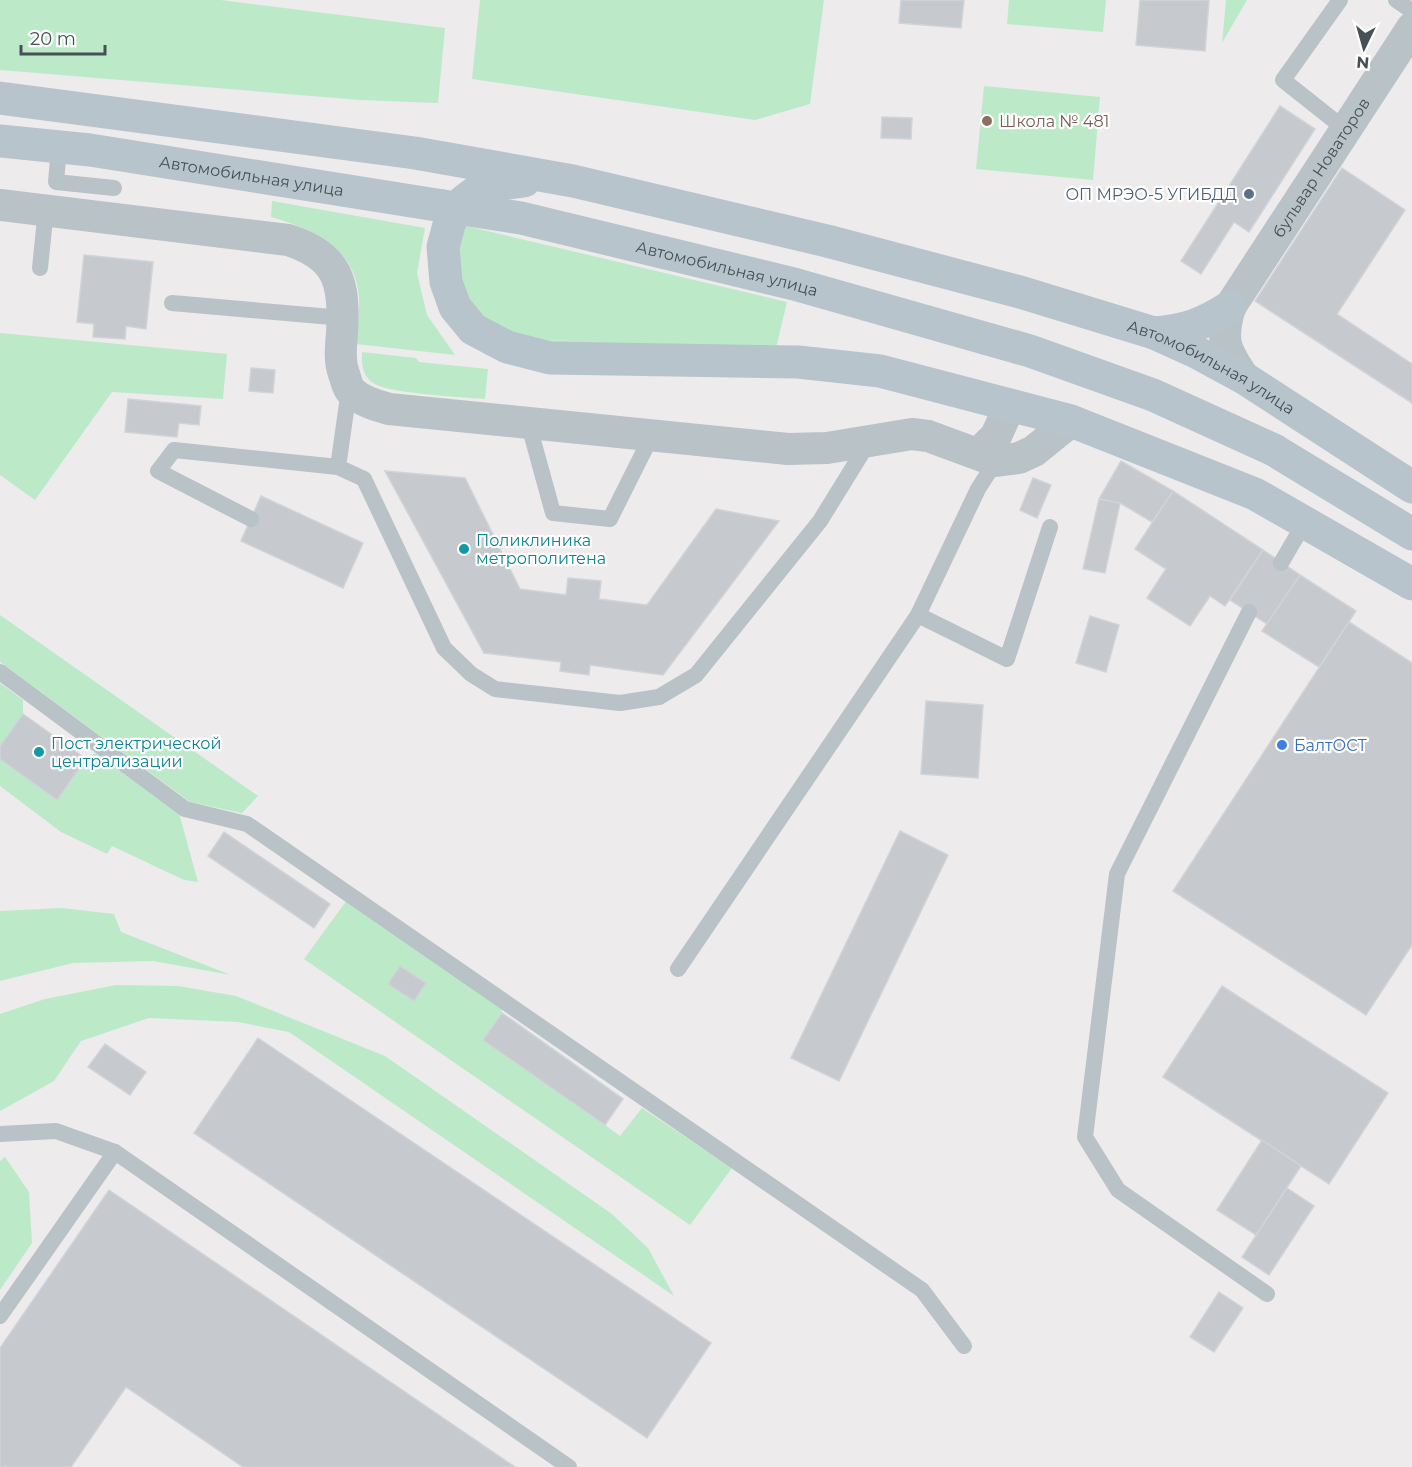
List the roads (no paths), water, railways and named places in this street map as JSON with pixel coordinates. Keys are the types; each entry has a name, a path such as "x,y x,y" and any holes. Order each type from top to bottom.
{"main road":[{"path":"0,98 415,153 573,181"},
{"name":"Автомобильная улица","path":"0,141 59,147 521,218 794,284 1030,351 1153,395 1274,450 1412,534"},
{"path":"573,181 524,181 484,186 464,201 450,221 442,247 446,282 455,307 473,328 507,348 550,358 798,362 880,371 1071,421 1255,494 1412,584"},
{"name":"Автомобильная улица","path":"573,181 826,241 1020,292 1154,333 1244,378 1412,487"},
{"path":"1154,333 1183,331 1230,308"}],"street":[{"name":"бульвар Новаторов","path":"1230,308 1412,28"},
{"path":"0,205 288,240 308,246 326,257 337,273 343,295 340,363 350,390 368,403 389,408 807,450 912,434 987,457 1019,458 1034,451 1071,421"},
{"path":"1230,308 1223,336 1227,354 1244,378"},
{"path":"987,457 1010,405"}],"lane":[{"path":"1340,0 1283,80 1346,130"},
{"path":"1396,0 1412,11"},
{"path":"59,147 56,182 114,188"},
{"path":"40,268 46,210"},
{"path":"172,303 343,318"},
{"path":"338,466 350,390"},
{"path":"528,422 553,513 610,519 652,435"},
{"path":"251,519 159,471 174,450 338,466 364,479 444,648 471,674 495,689 620,703 659,697 696,675 820,521 871,439"},
{"path":"678,969 918,615 978,489 987,457"},
{"path":"1281,563 1305,522"},
{"path":"918,615 1007,659 1050,527"},
{"path":"1249,612 1117,874 1085,1137 1118,1190 1267,1294"},
{"path":"0,672 185,809 247,824 922,1290 964,1346"},
{"path":"0,1134 56,1131 115,1152 569,1467"},
{"path":"0,1316 115,1152"}],"place":[{"name":"Школа № 481","path":"987,121"},
{"name":"ОП МРЭО-5 УГИБДД","path":"1249,194"},
{"name":"Поликлиника метрополитена","path":"464,549"},
{"name":"БалтОСТ","path":"1282,745"},
{"name":"Пост электрической централизации","path":"39,752"}]}
